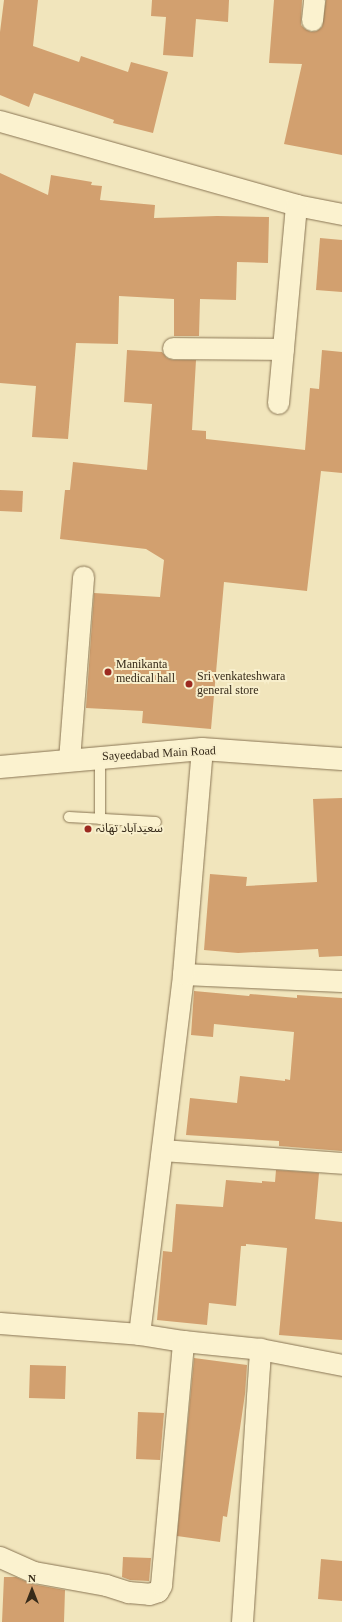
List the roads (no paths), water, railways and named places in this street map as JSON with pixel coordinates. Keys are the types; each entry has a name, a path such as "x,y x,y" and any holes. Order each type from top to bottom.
{"main road":[{"name":"Sayeedabad Main Road","path":"0,767 202,749 342,759"}],"street":[{"path":"312,20 314,0"},
{"path":"0,121 296,205 342,214"},
{"path":"278,403 296,205"},
{"path":"173,348 283,349"},
{"path":"69,760 82,577"},
{"path":"139,1334 183,974 202,749"},
{"path":"183,974 342,981"},
{"path":"162,1150 342,1163"},
{"path":"0,1323 139,1334 183,1342 260,1349 342,1365"},
{"path":"0,1557 34,1572 106,1585 128,1592 149,1594 158,1591 161,1585 183,1342"},
{"path":"242,1622 260,1349"}],"lane":[{"path":"100,758 100,819"},
{"path":"69,817 156,822"}],"place":[{"name":"Manikanta medical hall","path":"108,672"},
{"name":"Sri venkateshwara general store","path":"189,684"},
{"name":"سعیدآباد تھانہ","path":"88,829"}]}
